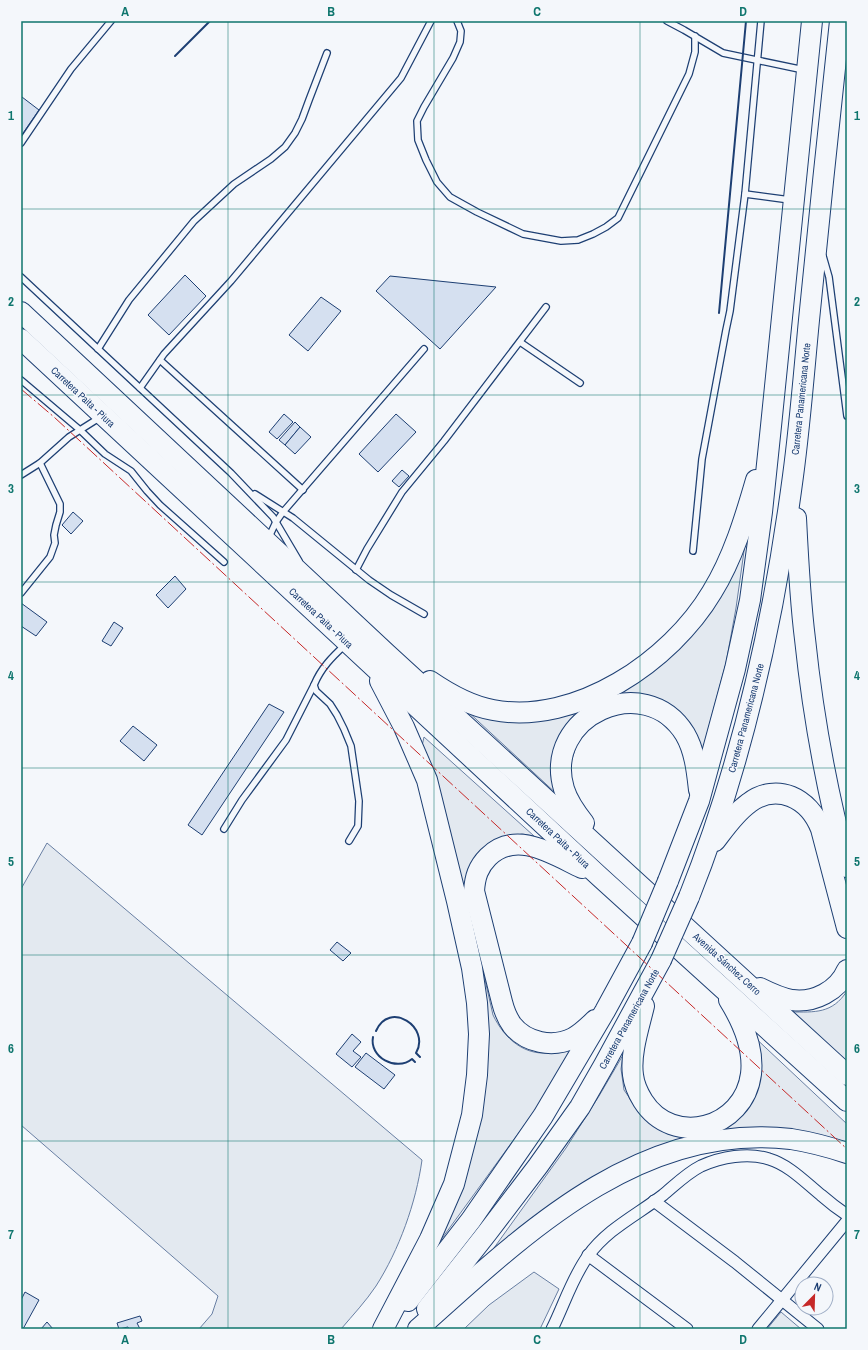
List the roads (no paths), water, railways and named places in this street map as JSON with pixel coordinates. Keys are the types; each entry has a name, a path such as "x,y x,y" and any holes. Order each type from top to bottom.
{"highway":[{"path":"384,1329 471,1220 543,1116 605,1011 642,943 699,801 735,669 750,600 772,426 812,21"},
{"name":"Carretera Panamericana Norte","path":"411,1329 487,1233 538,1166 580,1107 647,988 661,960 709,848 735,762 759,673 773,604 793,475 840,21"},
{"name":"Carretera Paita - Piura","path":"21,312 387,654 606,854"},
{"name":"Carretera Paita - Piura","path":"21,340 621,896"},
{"path":"387,654 463,701 492,710 516,713 542,711 578,702 611,687 632,675 666,648 689,624 713,592 733,549 749,505 772,426"},
{"path":"793,475 799,584 810,685 818,738 847,867"},
{"path":"370,664 392,702 427,780 472,968 477,1003 479,1034 477,1075 472,1115 454,1184 430,1239 384,1329"},
{"path":"606,854 575,812 564,790 561,773 562,756 572,733 596,712 614,705 646,705 662,712 676,723 686,736 693,753 698,781 699,801"},
{"path":"709,848 736,815 757,798 773,794 784,794 804,803 815,816 821,829 847,928"},
{"path":"600,877 537,847 515,844 502,847 485,860 478,871 474,891 507,1018 522,1035 537,1041 554,1043 564,1041 581,1033 605,1011"},
{"name":"Avenida Sánchez Cerro","path":"606,854 847,1075"},
{"name":"Avenida Sánchez Cerro","path":"621,896 847,1101"},
{"path":"748,983 785,998 793,1000 808,1000 825,994 831,990 842,980 847,970"},
{"path":"647,988 634,1056 634,1082 645,1104 656,1115 676,1125 699,1128 716,1123 732,1112 743,1099 749,1082 752,1066 748,1044 737,1015 722,988"},
{"path":"418,1329 489,1266 539,1225 561,1209 600,1185 646,1161 682,1148 699,1144 747,1138 797,1140 847,1153"}],"street":[{"path":"554,1328 579,1270 588,1255 602,1238 700,1166 733,1157 760,1156 782,1164 847,1215"},
{"path":"654,1201 735,1262 818,1329"},
{"path":"758,1329 847,1221"},
{"path":"588,1255 687,1329"}],"lane":[{"path":"21,143 72,69 111,21"},
{"path":"140,388 160,360 231,281 401,78 431,21"},
{"path":"457,21 461,31 460,42 453,58 424,107 418,121 418,140 426,160 437,182 450,197 523,234 561,240 578,240 594,234 618,218 689,74 695,52 695,36"},
{"path":"667,21 723,53 807,70"},
{"path":"693,551 702,459 730,311 744,194 761,21"},
{"path":"98,349 129,300 194,221 234,184 272,159 285,147 295,133 302,119 327,53"},
{"path":"744,194 794,200"},
{"path":"818,236 829,277 847,416"},
{"path":"21,277 231,473 274,517 314,585"},
{"path":"356,570 402,492 444,441 546,307"},
{"path":"520,342 580,383"},
{"path":"267,541 276,522 283,512 424,349"},
{"path":"160,360 303,490"},
{"path":"21,380 80,430 105,454 131,471 146,491 160,505 224,562"},
{"path":"21,475 40,463 69,437 103,416"},
{"path":"21,593 50,557 55,543 56,525 60,512 60,504 40,463"},
{"path":"246,489 293,518 356,570 391,595 424,614"},
{"path":"224,829 242,800 286,740 321,669 330,658 347,643"},
{"path":"314,685 316,692 330,704 337,715 351,746 359,801 358,826 349,841"}]}
